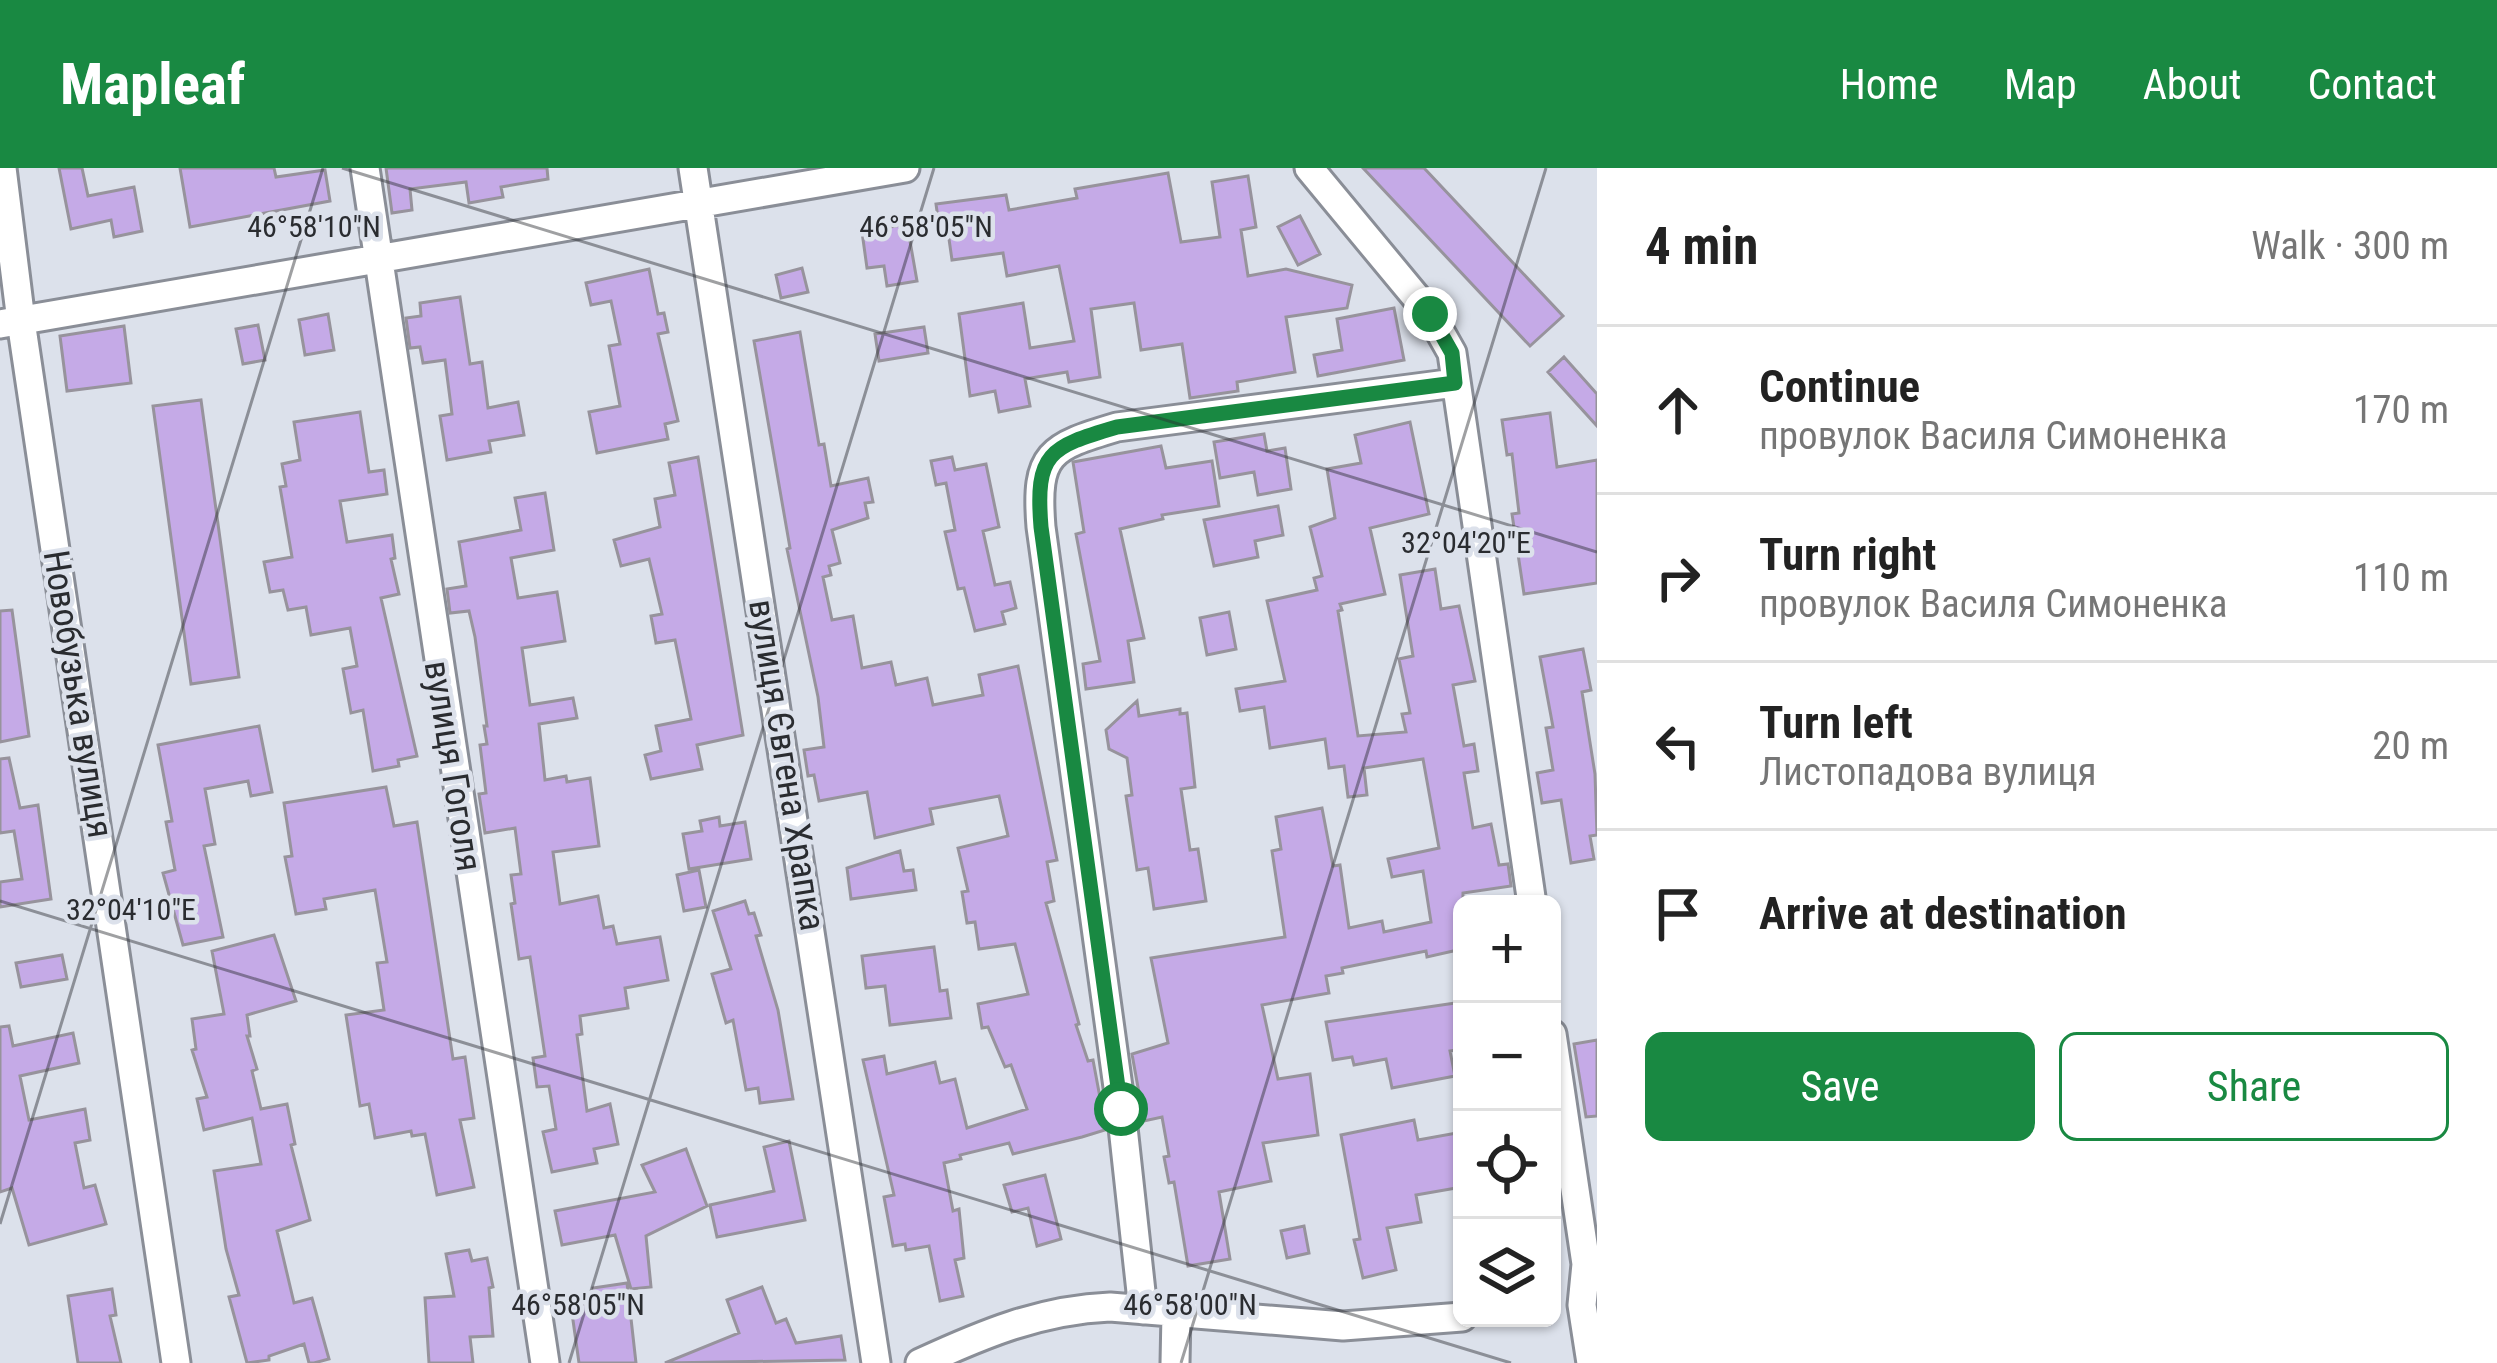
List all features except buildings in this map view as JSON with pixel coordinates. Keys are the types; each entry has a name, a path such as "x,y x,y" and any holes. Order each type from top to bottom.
{"street":[{"name":"Новобузька вулиця","path":"2,168 10,323 176,1363"},
{"name":"вулиця Гоголя","path":"364,168 545,1363"},
{"name":"вулиця Євгена Храпка","path":"693,168 876,1363"},
{"path":"10,323 905,168"},
{"path":"1309,168 1430,314 1452,353 1531,895"},
{"path":"1143,1310 1121,1109 1041,527 1038,489 1042,471 1054,452 1079,438 1117,427 1455,383"},
{"path":"1561,1095 1586,1264 1591,1363"},
{"path":"920,1363 983,1334 1041,1315 1093,1308 1343,1326 1453,1319"},
{"path":"1174,1363 1176,1313"}],"route":[{"path":"1121,1109 1041,527 1038,489 1042,471 1054,452 1079,438 1117,427 1455,383 1452,353 1430,314"}]}
